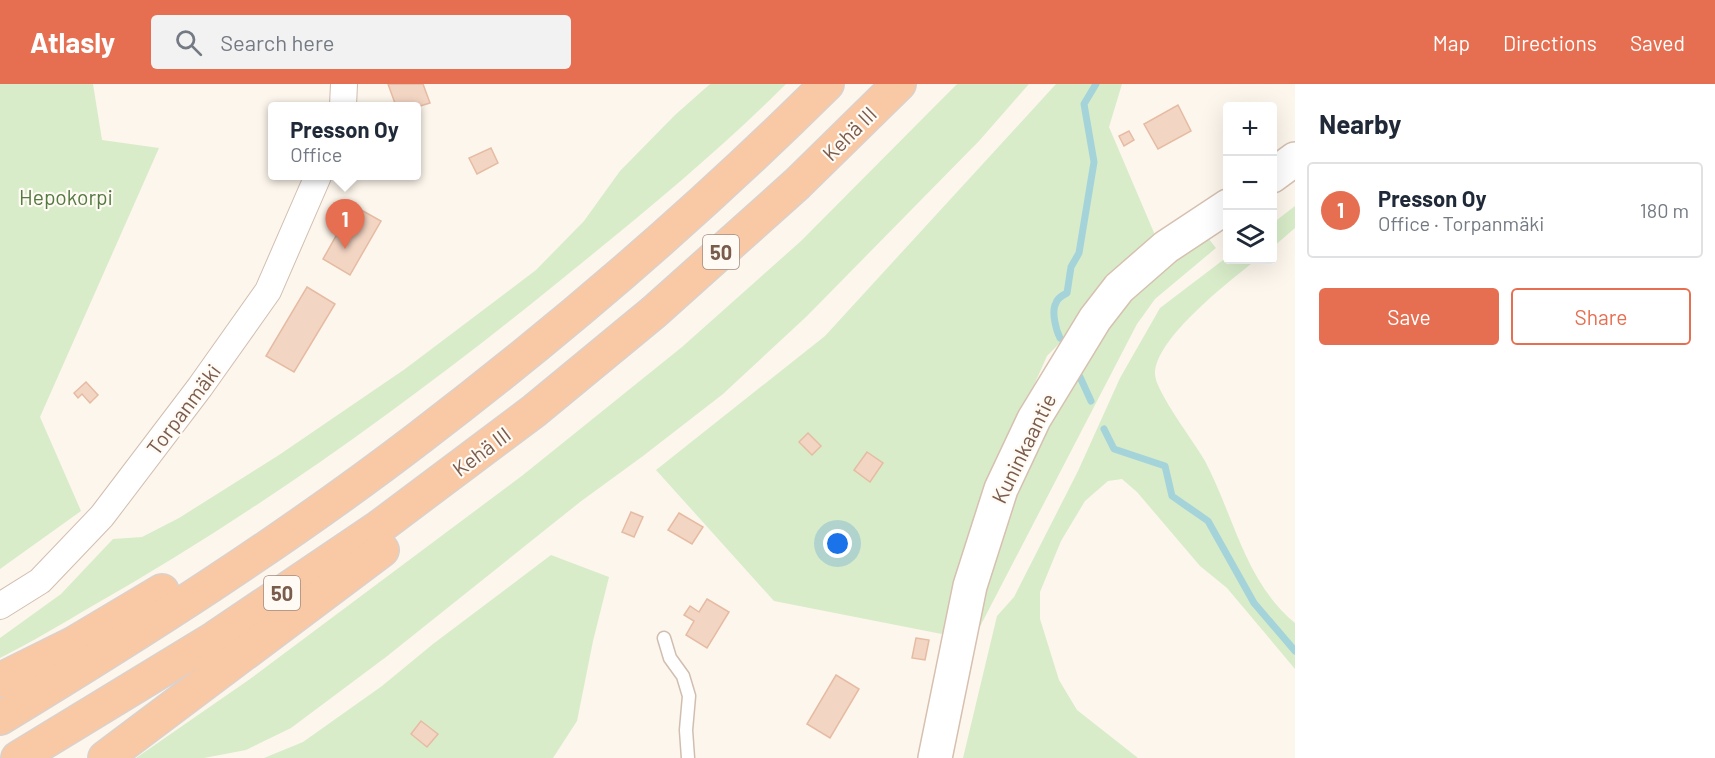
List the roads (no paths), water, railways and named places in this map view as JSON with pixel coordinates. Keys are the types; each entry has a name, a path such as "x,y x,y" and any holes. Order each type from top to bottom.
{"highway":[{"name":"50","path":"0,718 231,572 326,506 443,419 514,364 622,274 764,146 826,84"},
{"name":"Kehä III","path":"18,758 234,625 378,528 534,411 654,312 789,192 899,84"},
{"path":"105,758 447,501 534,411"},
{"path":"0,680 74,644 229,551 326,506"}],"main road":[{"path":"1277,172 1295,159"},
{"name":"Kuninkaantie","path":"935,758 970,586 1001,489 1034,419 1089,328 1119,288 1166,247 1223,209"}],"street":[{"path":"343,102 344,84"},
{"name":"Torpanmäki","path":"0,606 40,581 102,516 200,387 268,291 316,180"}],"lane":[{"path":"664,638 670,658 683,676 689,696 686,730 688,758"}],"waterway":[{"path":"1060,338 1054,311 1058,300 1067,293 1071,267 1079,253 1094,162 1084,104 1096,84"},
{"path":"1080,377 1091,401"},
{"path":"1104,429 1114,449 1165,466 1172,496 1208,521 1254,603 1295,651"}],"place":[{"name":"Presson Oy","path":"345,249"}],"park label":[{"name":"Hepokorpi","path":"66,196"}]}
